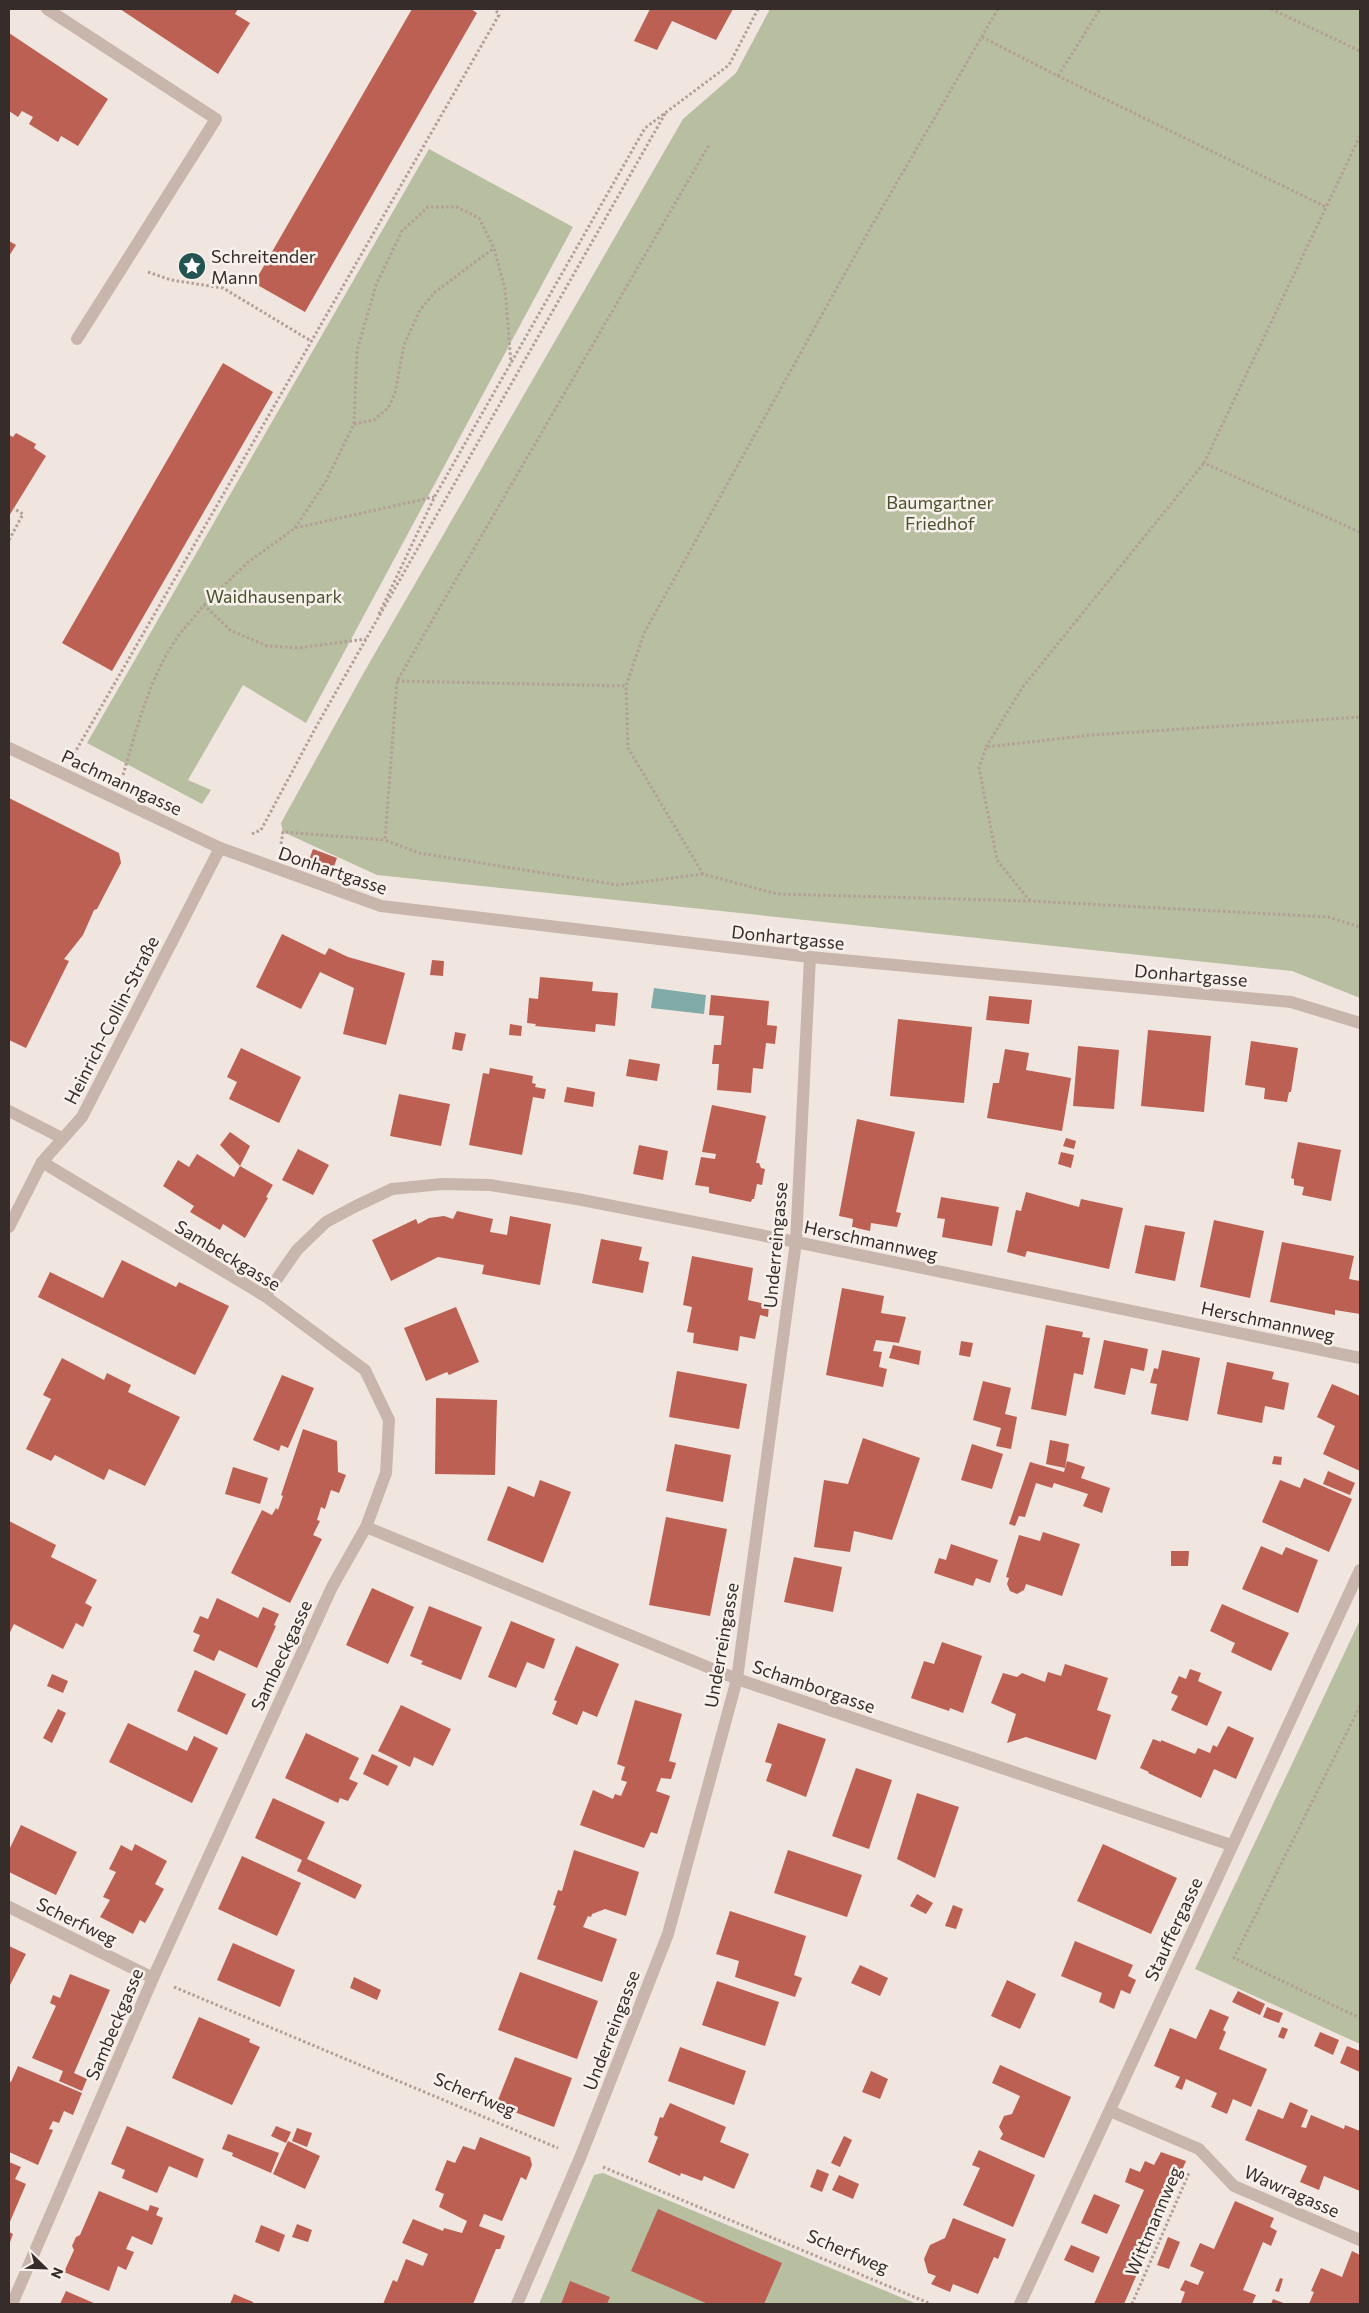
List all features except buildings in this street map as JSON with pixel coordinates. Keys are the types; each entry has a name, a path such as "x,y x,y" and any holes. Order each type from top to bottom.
{"street":[{"path":"47,9 216,118 77,339"},
{"name":"Pachmanngasse","path":"9,748 220,848"},
{"name":"Donhartgasse","path":"220,848 381,906 810,957 1291,1002 1360,1023"},
{"name":"Heinrich-Collin-Straße","path":"9,1227 42,1162 82,1117 220,848"},
{"name":"Underreingasse","path":"517,2304 580,2158 668,1934 737,1679 796,1242 810,957"},
{"path":"9,1111 62,1138"},
{"name":"Sambeckgasse","path":"12,2304 153,1978 332,1587 366,1527 386,1473 388,1420 365,1370 265,1296 42,1162"},
{"name":"Herschmannweg","path":"265,1296 297,1250 326,1222 392,1189 432,1185 499,1186 577,1199 796,1242 1360,1358"},
{"name":"Schamborgasse","path":"366,1527 737,1679 1231,1845"},
{"name":"Stauffergasse","path":"1020,2304 1360,1570"},
{"name":"Scherfweg","path":"9,1907 153,1978"},
{"name":"Wawragasse","path":"1110,2111 1199,2150 1234,2186 1360,2240"}],"path":[{"path":"63,774 499,15 495,9"},
{"path":"366,639 435,496 645,128 729,65 758,9"},
{"path":"703,874 628,748 626,686 644,633 871,227 998,9"},
{"path":"1058,76 1100,9"},
{"path":"1271,9 1360,51"},
{"path":"982,36 1058,76 1326,207"},
{"path":"220,848 261,830 316,727 666,112"},
{"path":"1030,901 997,860 979,768 986,747 1022,688 1204,463 1360,136"},
{"path":"385,840 397,681 709,145"},
{"path":"116,799 139,720 156,677 178,636 204,605 247,563 295,528 326,481 354,424 357,351 376,285 402,232 428,207 457,207 479,218 494,248 505,289 511,363"},
{"path":"354,424 374,420 388,408 395,393 404,345 420,310 435,292 494,248"},
{"path":"120,271 138,268 171,280 223,288 311,340"},
{"path":"1204,463 1360,532"},
{"path":"295,528 435,496"},
{"path":"9,540 23,514 13,508"},
{"path":"204,605 230,630 267,646 298,648 366,639"},
{"path":"397,681 626,686"},
{"path":"986,747 1092,735 1360,717"},
{"path":"277,870 284,832 385,840 419,853 618,884 703,874 777,894 1030,901 1328,917 1360,926"},
{"path":"1360,1706 1234,1958 1360,2018"},
{"name":"Scherfweg","path":"153,1978 931,2304"},
{"name":"Wittmannweg","path":"1132,2304 1199,2150"}],"green space":[{"name":"Baumgartner Friedhof","path":"770,9 1360,9 1360,998 1292,971 377,875 283,832 281,823 363,674 683,119 736,73"},
{"name":"Waidhausenpark","path":"429,149 573,227 306,723 243,685 188,780 211,790 202,804 87,743"},
{"path":"1360,1620 1360,2044 1195,1969"},
{"path":"603,2173 917,2304 539,2304 594,2175"}],"water":[{"path":"654,988 706,995 704,1014 651,1008"}],"place":[{"name":"Schreitender Mann","path":"192,266"}]}
